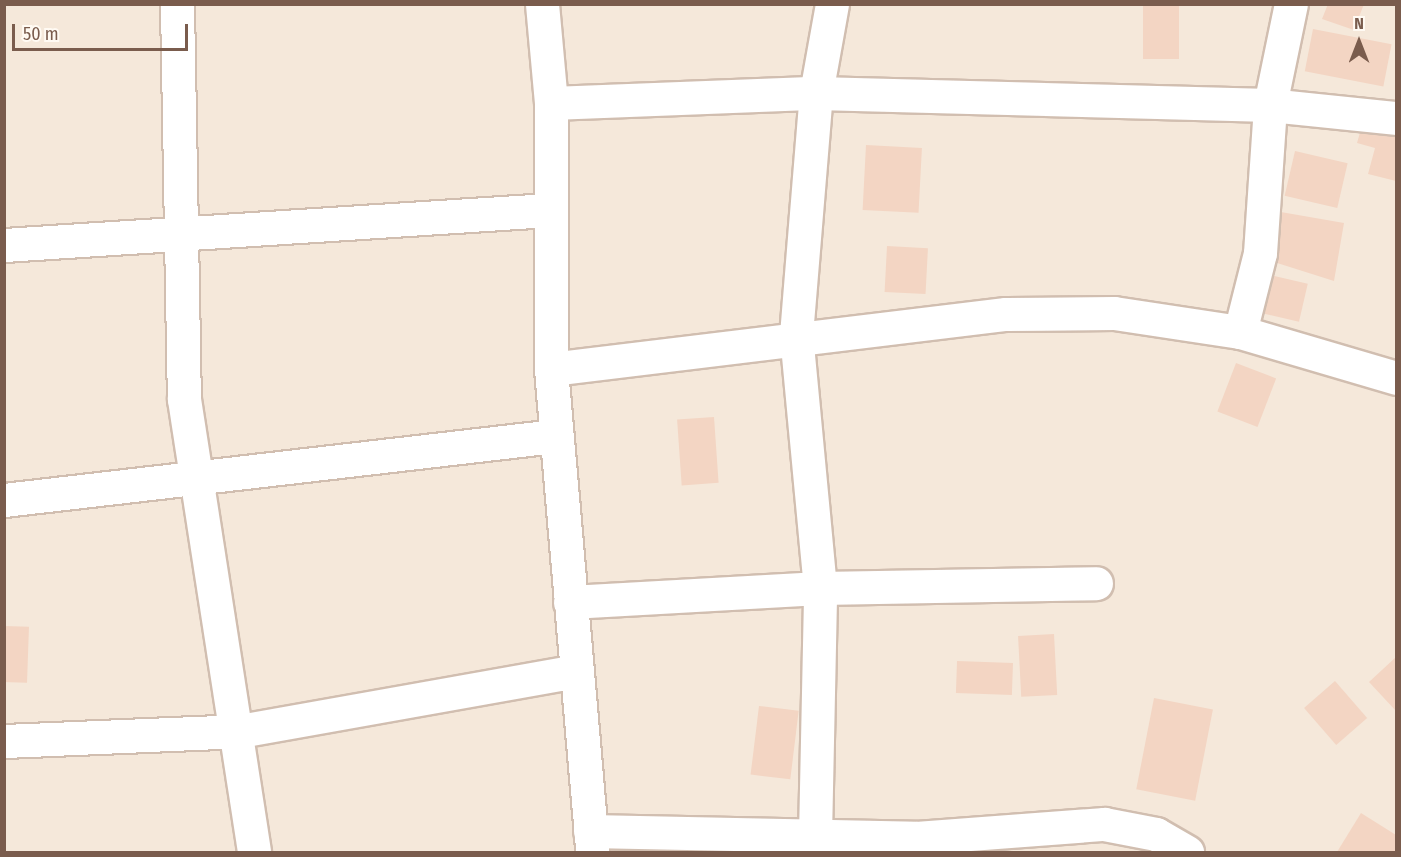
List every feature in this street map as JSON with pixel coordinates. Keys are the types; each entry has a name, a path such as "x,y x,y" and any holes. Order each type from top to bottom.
{"street":[{"path":"177,4 184,399 193,480 239,731 254,852"},
{"path":"542,4 551,103 548,210 551,369 591,842 814,836 916,838 1104,824 1156,834 1187,852"},
{"path":"814,836 820,588 796,335 816,93 832,4"},
{"path":"1240,332 1260,253 1269,105 1291,4"},
{"path":"551,103 816,93 1269,105 1396,118"},
{"path":"4,244 548,210"},
{"path":"551,369 796,335 1006,314 1114,313 1240,332 1396,378"},
{"path":"4,500 193,480 555,436"},
{"path":"570,602 820,588 1096,583"},
{"path":"4,741 239,731 576,671"}],"shaded area":[{"path":"5,5 1396,5 1396,852 5,852"}],"building":[{"path":"1143,4 1179,4 1179,59 1143,59"},
{"path":"1328,4 1364,4 1354,30 1322,19"},
{"path":"1313,29 1392,44 1383,86 1305,71"},
{"path":"1363,122 1396,130 1396,181 1368,174 1375,148 1357,143"},
{"path":"866,145 922,148 919,213 863,210"},
{"path":"1295,151 1348,163 1337,208 1285,196"},
{"path":"1275,211 1344,223 1334,281 1274,262"},
{"path":"887,246 928,248 926,294 885,292"},
{"path":"1261,273 1308,284 1299,322 1252,311"},
{"path":"1236,363 1276,378 1258,427 1217,412"},
{"path":"714,417 719,483 682,485 677,420"},
{"path":"4,626 29,627 27,683 4,682"},
{"path":"1054,634 1057,695 1021,697 1018,636"},
{"path":"1396,657 1396,711 1369,682"},
{"path":"957,661 1013,663 1012,695 956,693"},
{"path":"1335,681 1367,718 1336,745 1304,708"},
{"path":"1154,698 1213,709 1195,801 1136,789"},
{"path":"759,706 799,711 790,779 751,774"},
{"path":"1361,813 1396,835 1396,852 1337,852"}]}
